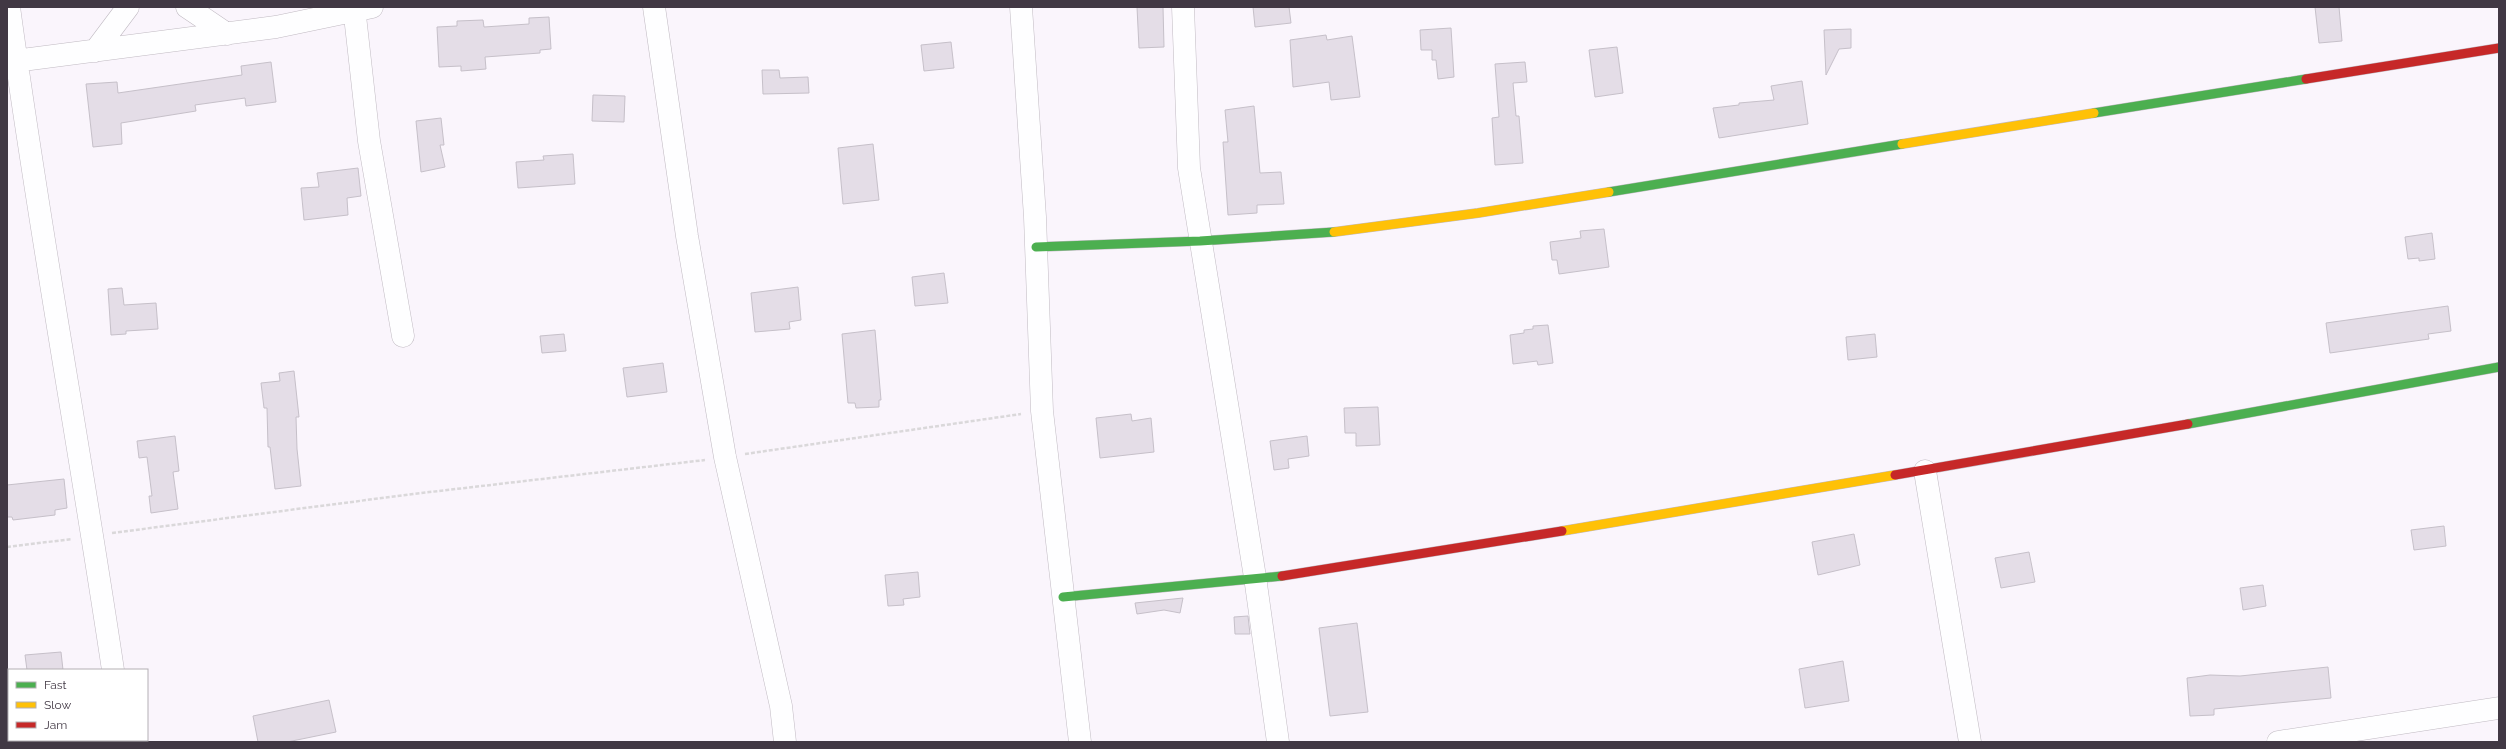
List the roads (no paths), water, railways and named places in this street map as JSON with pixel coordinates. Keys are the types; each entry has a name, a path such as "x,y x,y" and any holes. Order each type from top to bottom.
{"street":[{"path":"9,7 12,61 93,536 113,669"},
{"path":"95,51 128,7"},
{"path":"187,7 227,34"},
{"path":"654,7 687,236 725,457 781,706 785,742"},
{"path":"1020,7 1036,247 1042,411 1080,742"},
{"path":"1183,7 1189,168 1255,577 1278,742"},
{"path":"12,61 276,27 360,8 369,141 403,336"},
{"path":"1036,247 1200,241 1335,232 1478,213 2499,48"},
{"path":"1063,597 1255,577 1306,574 1925,471 2499,367"},
{"path":"1925,471 1970,742"},
{"path":"2278,742 2499,708"}]}
